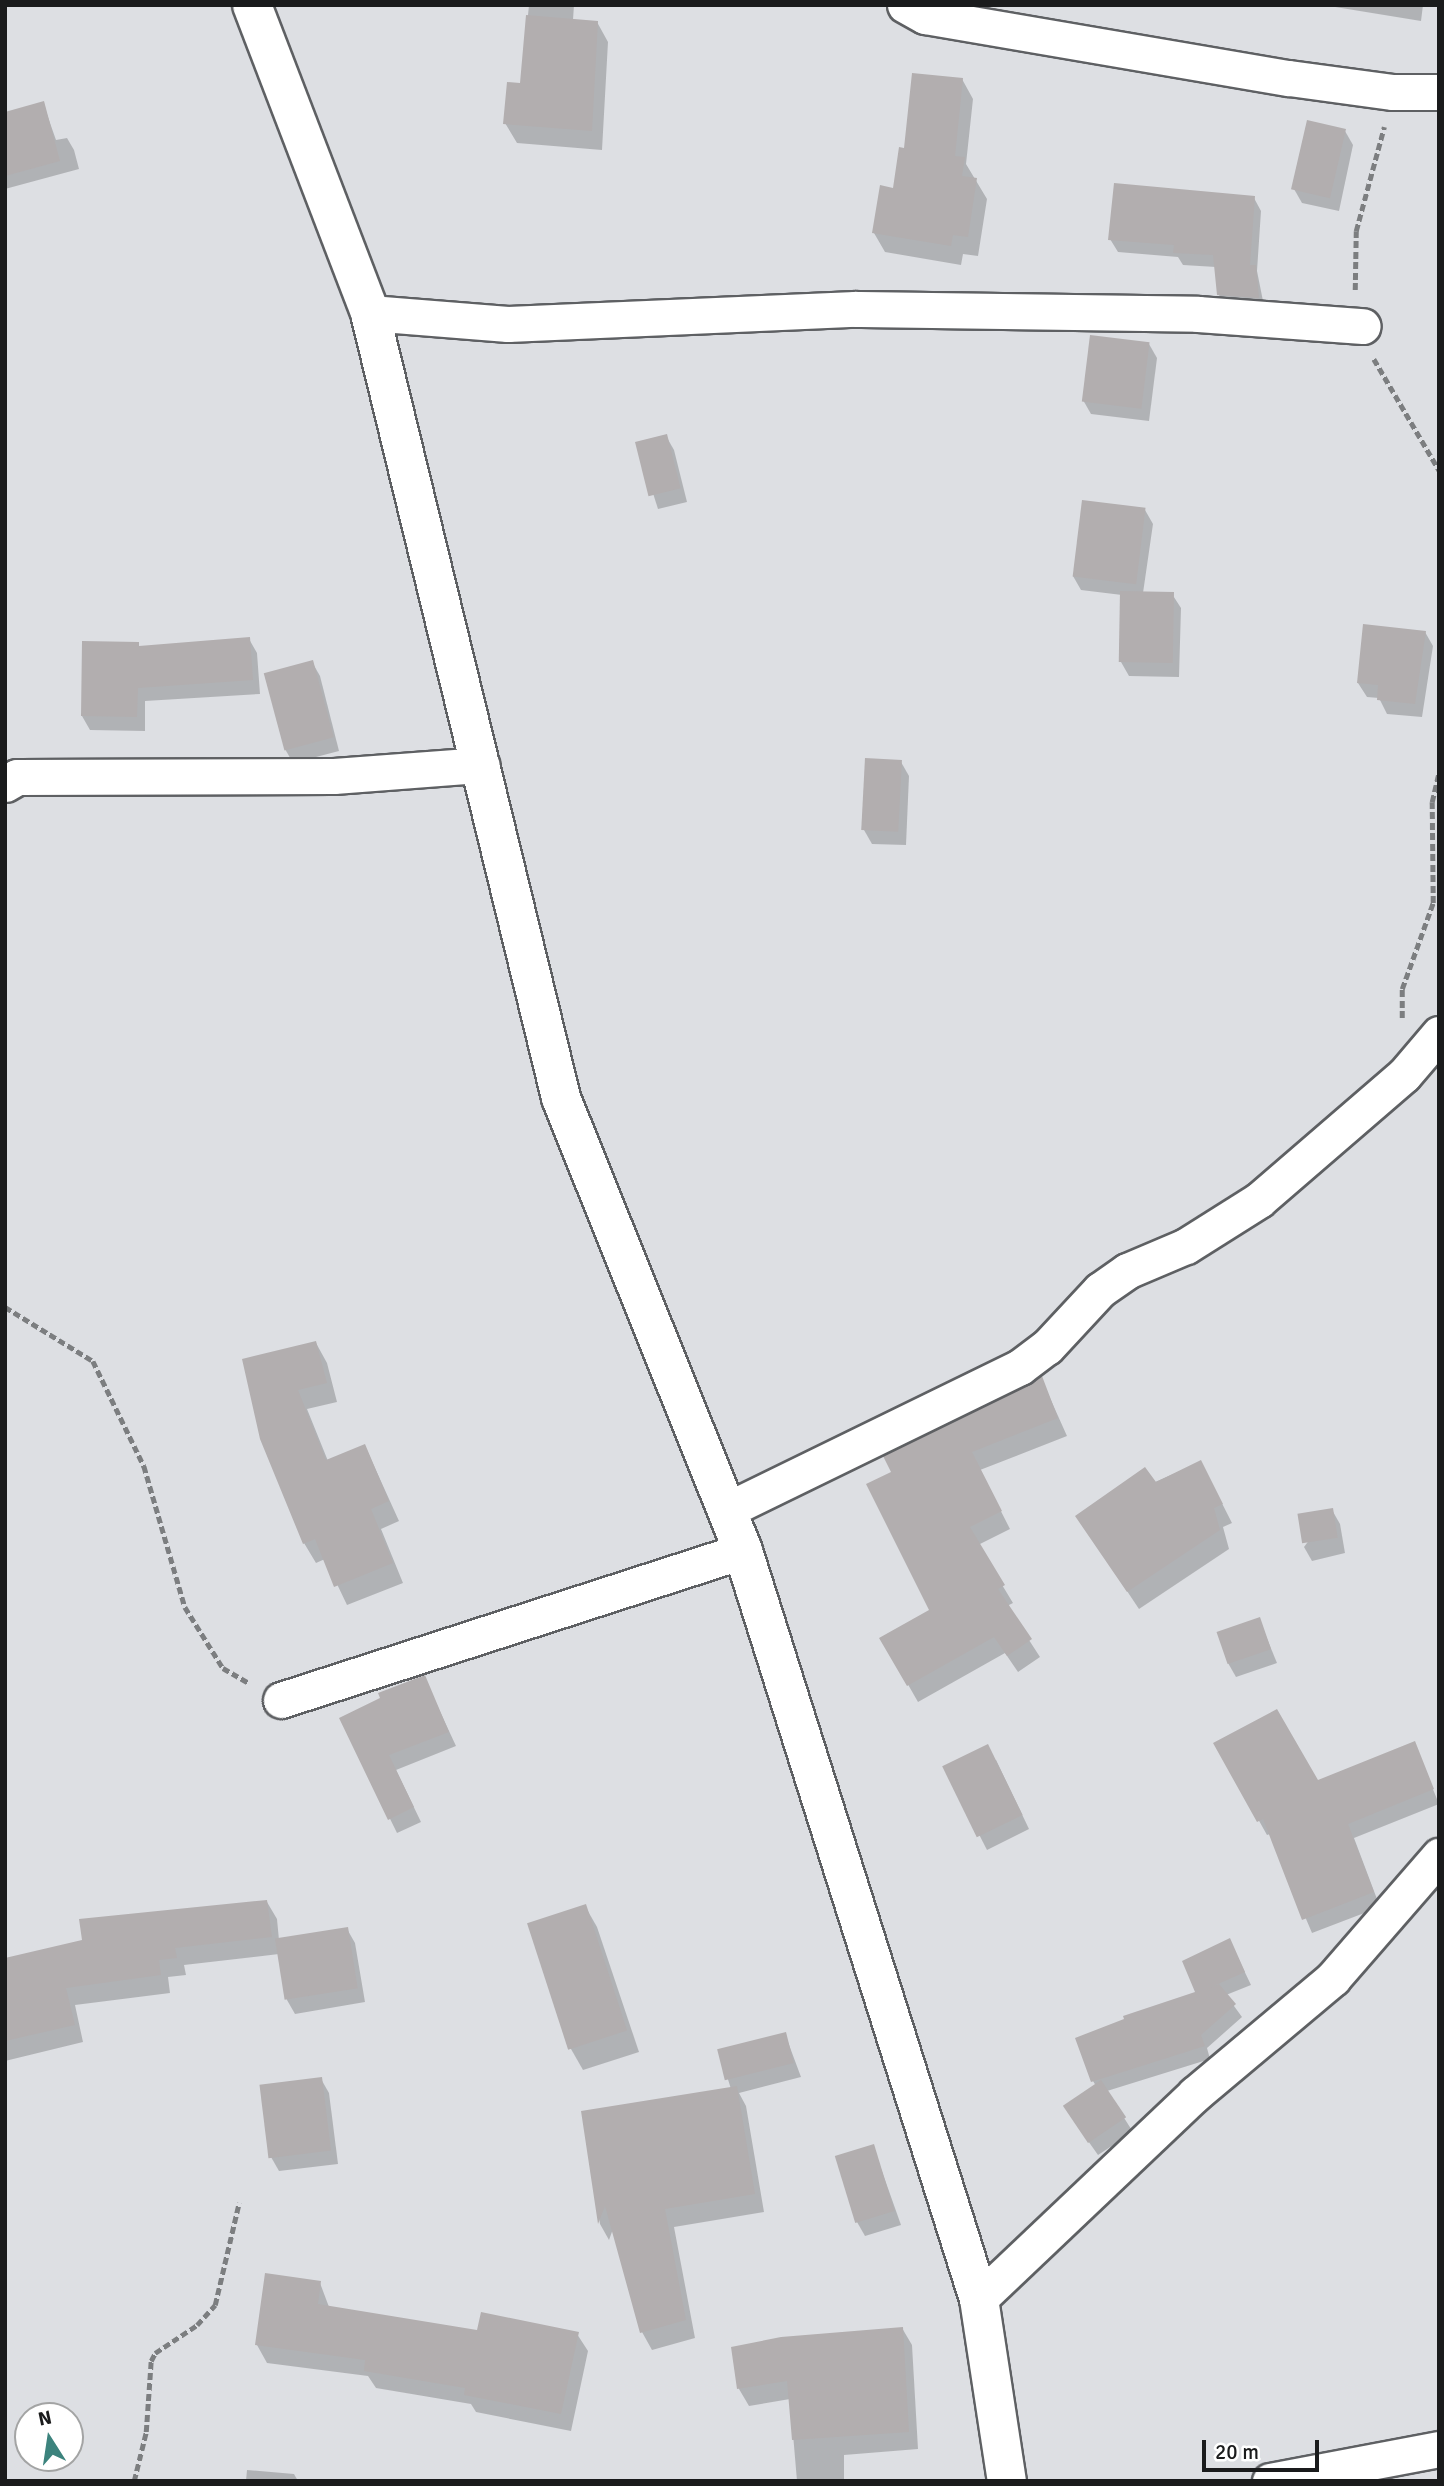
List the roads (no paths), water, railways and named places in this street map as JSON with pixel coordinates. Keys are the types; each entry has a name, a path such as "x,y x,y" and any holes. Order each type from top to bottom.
{"street":[{"path":"252,5 370,313 561,1098 743,1551 979,2299 1007,2481"},
{"path":"905,5 937,18 1393,92 1439,92"},
{"path":"370,313 508,324 855,309 1198,314 1363,326"},
{"path":"5,783 17,777 334,776 482,765"},
{"path":"727,1510 1020,1367 1047,1347 1100,1290 1127,1272 1186,1246 1259,1200 1404,1074 1439,1034"},
{"path":"281,1700 743,1551"},
{"path":"979,2299 1195,2094 1333,1978 1439,1856"},
{"path":"1270,2481 1439,2449"}]}
